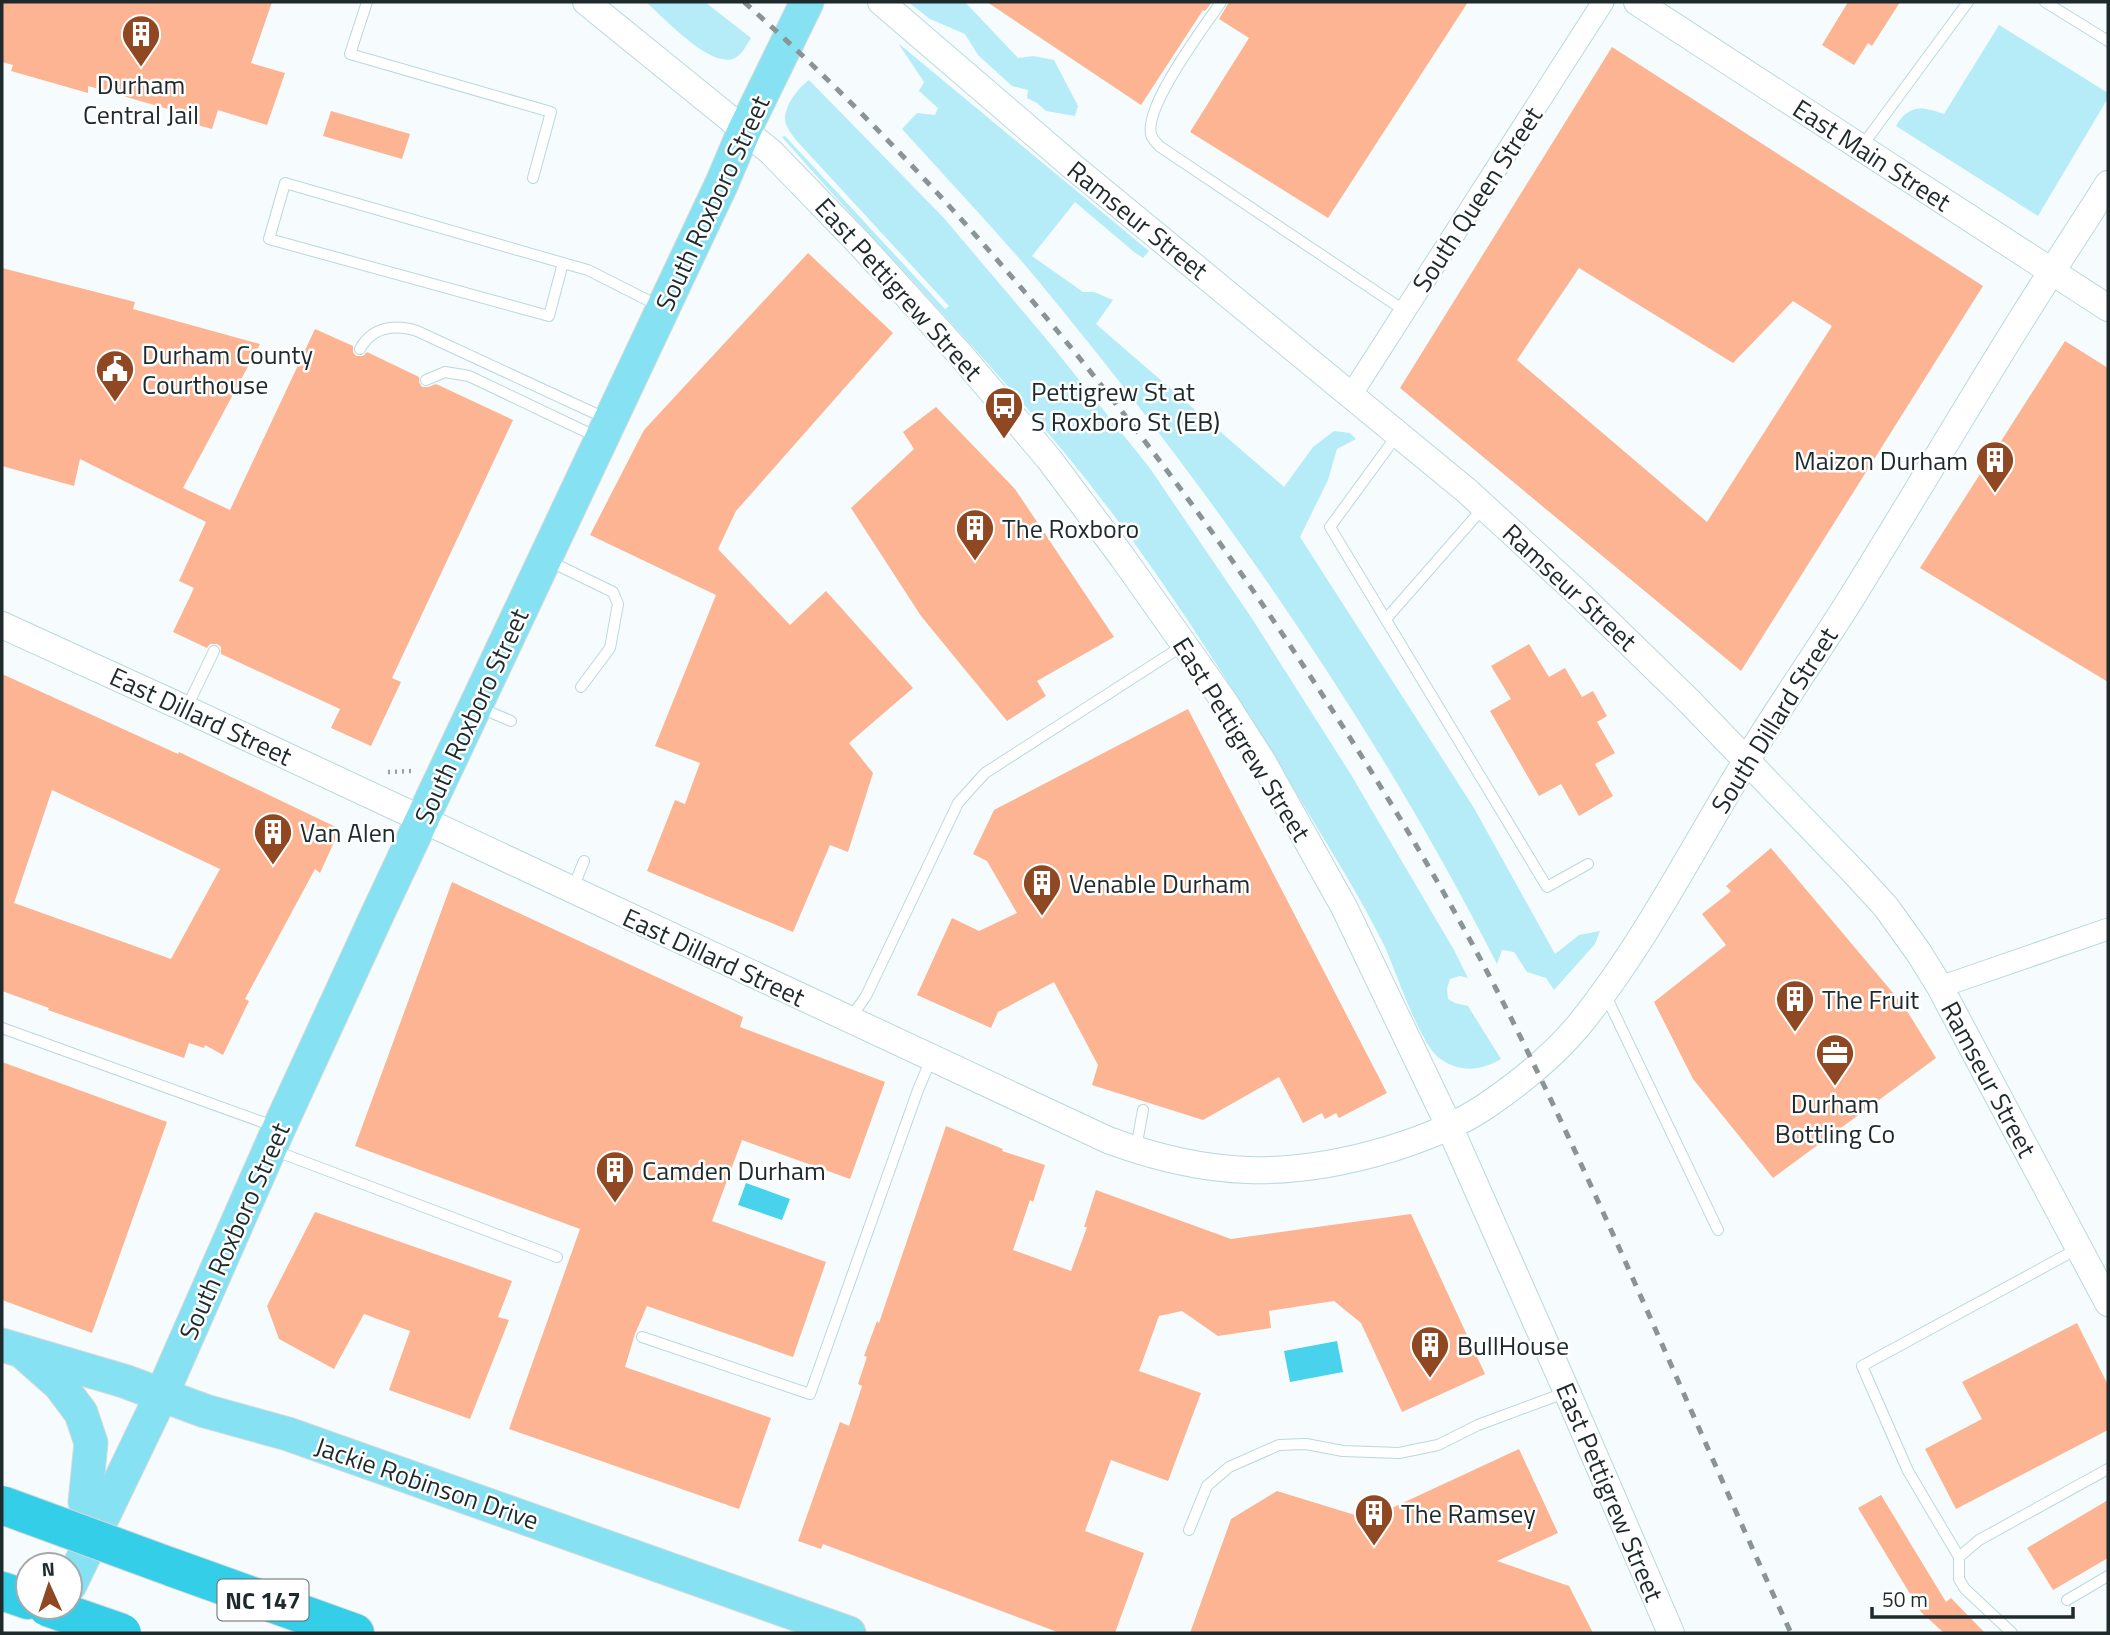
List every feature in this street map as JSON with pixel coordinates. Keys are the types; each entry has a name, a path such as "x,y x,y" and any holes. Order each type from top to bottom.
{"highway":[{"name":"NC 147","path":"2,1505 355,1633"},
{"path":"84,1620 122,1633"}],"main road":[{"name":"South Roxboro Street","path":"84,1554 162,1394 275,1138 475,706 807,2"},
{"name":"Jackie Robinson Drive","path":"12,1348 61,1360 205,1411 288,1434 849,1633"},
{"path":"12,1348 60,1385 81,1413 91,1443 85,1502 98,1524"}],"street":[{"name":"East Pettigrew Street","path":"586,2 779,160 959,353 1049,459 1184,645 1263,762 1344,907 1450,1128 1671,1633"},
{"name":"Ramseur Street","path":"881,2 1082,174 1483,507 1593,607 1688,700 1886,907 1940,987 2108,1303"},
{"name":"South Queen Street","path":"1351,396 1603,2"},
{"name":"East Main Street","path":"1637,2 2108,308"},
{"name":"South Dillard Street","path":"1450,1128 1487,1105 1535,1068 1581,1023 1604,992 2108,184"},
{"name":"East Dillard Street","path":"2,625 1049,1115 1136,1150 1201,1167 1291,1170 1342,1162 1430,1137 1450,1128"},
{"path":"1940,987 2108,929"}],"lane":[{"path":"368,2 350,54 551,112 533,178"},
{"path":"1221,2 1158,97 1151,125 1152,137 1159,146 1405,311"},
{"path":"1860,147 1968,2"},
{"path":"2045,2 2108,41"},
{"path":"563,263 549,316 270,239 285,183 588,270 664,308"},
{"path":"360,349 372,334 391,327 417,331 526,381 606,430"},
{"path":"426,380 435,374 455,372 518,399 606,430"},
{"path":"518,399 526,381"},
{"path":"1398,435 1330,527 1548,887 1588,864"},
{"path":"1386,619 1483,507"},
{"path":"544,559 613,592 618,604 610,648 581,687"},
{"path":"849,1020 866,996 958,803 985,773 1184,645"},
{"path":"186,709 214,651"},
{"path":"475,706 511,721"},
{"path":"572,891 584,861"},
{"path":"1604,992 1718,1230"},
{"path":"2,1028 275,1138 557,1257"},
{"path":"642,1337 810,1394 931,1059"},
{"path":"1136,1150 1143,1110"},
{"path":"2012,1633 1965,1589 1959,1579 1959,1557 1908,1471 1862,1366 2079,1248"},
{"path":"1189,1530 1207,1486 1229,1467 1279,1446 1306,1444 1343,1451 1399,1453 1438,1445 1478,1425 1567,1392"},
{"path":"1959,1557 1979,1540 2108,1469"},
{"path":"2067,1600 2108,1576"}],"shaded area":[{"path":"646,2 705,2 751,38 741,53 733,59 712,56 687,39"},
{"path":"908,2 965,2 1018,58 1033,56 1054,60 1078,106 1075,116 1046,111 1027,98 1028,90 1012,86 978,55 965,34 930,19"},
{"path":"1999,25 2108,93 2108,98 2038,216 1896,126 1911,110 1923,108 1944,114"},
{"path":"898,43 1149,251 1143,258 1075,202 1032,256 1083,292 1094,292 1113,300 1096,324 1284,487 1313,447 1334,431 1350,433 1356,439 1337,449 1328,480 1300,537 1474,808 1555,954 1579,935 1600,931 1595,944 1554,990 1546,978 1527,972 1514,952 1502,950 1497,964 1398,784 1344,697 1228,527 1105,363 1040,283 902,129 917,113 935,115 938,108 919,91 924,82"},
{"path":"809,80 943,217 1048,341 1149,467 1251,617 1350,773 1468,978 1460,976 1450,979 1448,999 1468,1006 1501,1059 1478,1068 1462,1068 1447,1063 1431,1050 1416,1022 1384,945 1346,875 1231,687 1135,544 1095,490 1008,387 782,137 785,136 945,309 949,306 788,129 785,119 787,108"}],"water":[{"path":"746,1183 790,1199 782,1220 738,1205"},
{"path":"1337,1341 1343,1372 1290,1382 1284,1351"}],"building":[{"name":"Durham Central Jail","path":"2,2 272,2 251,63 285,73 267,125 218,110 212,129 173,118 175,111 88,86 88,93 11,71 13,65 2,62"},
{"path":"987,2 1212,2 1203,10 1141,105"},
{"path":"1229,2 1468,2 1328,218 1190,132 1249,38 1219,19"},
{"path":"1848,2 1900,2 1872,46 1868,43 1854,65 1822,45"},
{"path":"1612,47 1983,286 1741,671 1400,388","holes":["1579,268 1733,363 1793,301 1832,326 1707,522 1517,360"]},
{"path":"331,111 410,134 402,159 323,136"},
{"path":"808,253 893,333 736,511 718,549 790,625 826,591 913,688 849,743 873,773 848,852 830,845 793,932 647,871 675,800 685,804 700,763 655,746 716,595 590,535 644,430"},
{"path":"2,268 135,302 133,309 260,344 183,488 230,510 315,329 353,346 356,356 363,356 367,352 419,377 422,387 436,384 513,420 392,678 401,682 371,746 331,728 340,709 221,654 221,647 217,644 210,644 207,648 173,632 194,588 179,581 206,522 80,459 74,486 2,466"},
{"path":"2065,341 2108,368 2108,682 1920,568"},
{"name":"The Roxboro","path":"936,407 1015,489 1114,637 1037,681 1046,696 1007,721 921,616 851,508 914,449 903,432"},
{"path":"1529,644 1549,677 1565,668 1582,697 1593,691 1607,716 1597,722 1615,753 1595,764 1613,796 1579,816 1561,784 1539,796 1490,711 1511,699 1491,666"},
{"name":"Van Alen","path":"2,674 178,754 179,752 340,829 320,873 315,869 245,999 249,1001 223,1055 205,1045 204,1048 189,1043 184,1058 2,991","holes":["52,790 220,869 171,959 14,903"]},
{"path":"1188,709 1387,1093 1339,1118 1336,1113 1325,1119 1322,1113 1303,1123 1279,1077 1203,1120 1092,1085 1098,1065 1054,982 998,1012 991,1028 917,995 952,918 979,931 1017,913 987,861 973,854 994,810"},
{"name":"The Fruit","path":"1771,848 1904,1006 1936,1058 1773,1178 1693,1079 1654,1002 1726,945 1702,914 1731,891 1726,886"},
{"name":"Camden Durham","path":"452,882 743,1017 740,1027 885,1082 850,1179 742,1140 712,1221 826,1262 793,1357 647,1306 635,1334 625,1367 771,1418 739,1509 509,1429 580,1229 355,1146"},
{"path":"2,1062 167,1122 92,1333 2,1300"},
{"name":"BullHouse","path":"946,1126 1003,1149 1002,1151 1045,1165 1013,1250 1071,1271 1087,1227 1084,1227 1096,1190 1231,1239 1411,1214 1485,1374 1402,1412 1361,1323 1334,1301 1269,1311 1271,1328 1218,1336 1182,1311 1159,1316 1139,1371 1201,1393 1168,1481 1111,1460 1085,1531 1144,1553 1115,1633 1060,1633 823,1544 821,1549 798,1541 840,1422 849,1426 862,1386 858,1384 867,1357 864,1356 877,1321 879,1323"},
{"path":"315,1212 512,1281 498,1317 509,1320 470,1419 389,1390 410,1331 364,1314 334,1369 279,1339 267,1306"},
{"path":"2077,1323 2108,1385 2108,1430 1956,1509 1925,1449 1982,1419 1962,1382"},
{"name":"The Ramsey","path":"1519,1449 1558,1533 1497,1561 1569,1586 1593,1633 1190,1633 1231,1519 1277,1491 1368,1519"},
{"path":"1881,1495 1946,1602 1951,1598 1985,1633 1944,1633 1921,1612 1858,1508"},
{"path":"2108,1500 2108,1558 2053,1590 2027,1548"}],"railway":[{"path":"744,2 841,93 902,156 1038,307 1126,416 1209,528 1327,702 1423,856 1510,1016 1583,1169 1791,1633"}],"place":[{"name":"Durham Central Jail","path":"141,68"},
{"name":"Durham County Courthouse","path":"115,403"},
{"name":"Pettigrew St at S Roxboro St (EB)","path":"1004,440"},
{"name":"Maizon Durham","path":"1995,494"},
{"name":"The Roxboro","path":"975,562"},
{"name":"Van Alen","path":"273,866"},
{"name":"Venable Durham","path":"1042,917"},
{"name":"The Fruit","path":"1795,1033"},
{"name":"Durham Bottling Co","path":"1835,1087"},
{"name":"Camden Durham","path":"615,1204"},
{"name":"BullHouse","path":"1430,1379"},
{"name":"The Ramsey","path":"1374,1547"}]}
